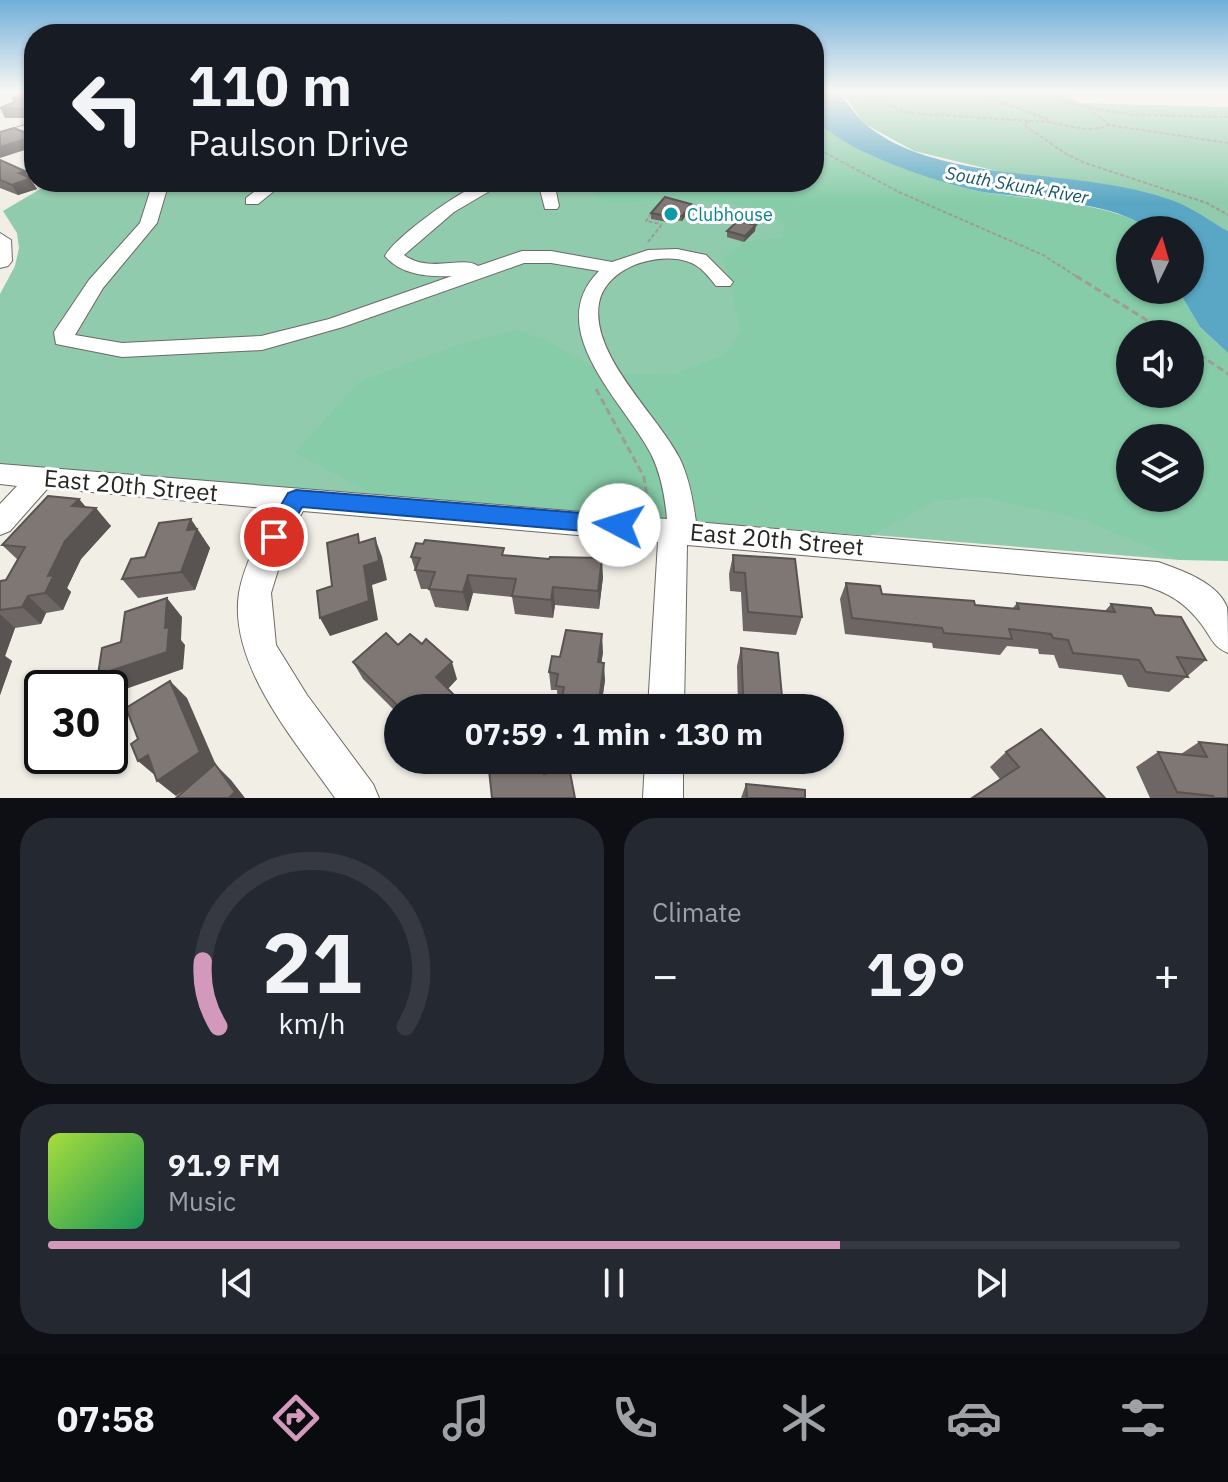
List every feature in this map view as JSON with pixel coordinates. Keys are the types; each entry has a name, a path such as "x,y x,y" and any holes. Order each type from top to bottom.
{"main road":[{"path":"0,240 0,261"}],"street":[{"path":"0,137 24,129"},
{"path":"158,192 149,224 129,251 104,274 65,332 64,339 122,350 262,343 378,309 511,259"},
{"path":"252,201 264,192"},
{"path":"479,192 448,209 394,256 420,269 442,271 511,259 551,257 614,268"},
{"path":"548,192 551,206"},
{"path":"667,694 677,530 681,511 667,459 605,368 587,314 588,301 597,285 614,268 642,256 679,254 708,263 723,282"},
{"name":"East 20th Street","path":"0,474 1142,572 1166,576 1187,587 1209,605 1228,637"},
{"path":"0,523 42,477"},
{"path":"296,498 274,537 255,593 259,649 294,708 359,798"},
{"path":"663,798 664,774"}],"path":[{"path":"1029,128 1066,154 1207,203 1228,215"},
{"path":"1070,128 1097,132 1103,128"},
{"path":"1130,128 1228,143"},
{"path":"824,152 901,193 1043,255 1147,320"},
{"path":"660,208 656,207 646,221 662,224"},
{"path":"1204,358 1228,374"}],"green space":[{"path":"824,128 829,128 873,156 983,192 1096,208 1123,216 1116,216 1116,304 1186,304 1196,320 1116,320 1116,408 1204,408 1204,331 1228,353 1228,561 1180,560 1083,519 981,497 935,501 870,536 376,495 295,453 359,382 455,346 516,330 543,339 604,373 675,374 724,355 741,330 723,257 748,241 781,238 785,224 742,206 673,200 603,201 594,192 824,192"},
{"path":"873,128 1228,128 1228,231 1176,202 1138,192 1001,172 914,151"},
{"path":"35,192 824,192 1116,484 1116,512 1149,512 1180,560 0,464 0,294 15,266 19,248 17,233 3,211"}],"water":[{"name":"South Skunk River","path":"825,128 870,128 896,144 947,161 1110,185 1174,201 1203,216 1123,216 1074,203 972,190 922,175 867,153"},
{"name":"South Skunk River","path":"1204,216 1228,231 1228,353 1204,331 1204,320 1196,320 1186,304 1204,304"}],"building":[{"path":"15,128 24,132 24,139 0,147 0,132"},
{"path":"0,160 24,171 19,173 24,175 24,181 12,185 0,180"},
{"path":"665,197 691,204 682,216 651,213"},
{"path":"738,221 756,225 745,236 727,231"},
{"path":"48,496 79,499 72,506 96,508 65,541 48,576 54,575 45,593 28,596 22,607 0,610 0,581 6,580 25,547 2,545"},
{"path":"191,519 187,530 197,529 181,572 122,579 131,559 145,557 159,523"},
{"path":"358,534 359,543 375,538 379,561 364,566 369,601 320,618 317,591 332,586 327,543"},
{"path":"425,540 504,548 502,555 549,559 602,558 598,591 553,587 551,600 512,596 516,579 468,575 463,592 429,589 435,572 415,570 420,558 411,557 416,543 423,544"},
{"path":"733,555 795,559 802,617 748,612 745,573 734,572"},
{"path":"846,583 880,586 882,594 974,601 975,605 1019,609 1017,603 1115,612 1111,604 1151,608 1155,615 1181,617 1206,660 1177,657 1188,677 1146,672 1139,660 1073,653 1068,640 1053,638 1051,634 1009,629 1012,639 944,633 942,628 852,618"},
{"path":"167,598 167,652 113,670 99,670 102,648 121,642 125,612"},
{"path":"566,630 602,634 598,662 604,663 600,694 563,694 564,687 556,686 558,674 549,672 552,656 560,657"},
{"path":"386,633 398,645 410,634 422,644 426,639 452,662 436,677 453,694 386,694 353,662"},
{"path":"741,648 778,653 782,694 743,693"},
{"path":"170,681 200,752 157,781 148,755 138,761 131,744 138,739 128,707"},
{"path":"1041,729 1105,798 972,798 1019,767 1006,752"},
{"path":"1199,742 1228,745 1228,798 1177,792 1158,752 1207,757"},
{"path":"215,764 235,792 229,798 176,798"},
{"path":"489,774 570,774 575,798 492,798"},
{"path":"746,784 805,790 805,798 747,798"}],"place":[{"name":"Clubhouse","path":"671,214"}],"route":[{"path":"274,537 296,498 619,525"}]}
